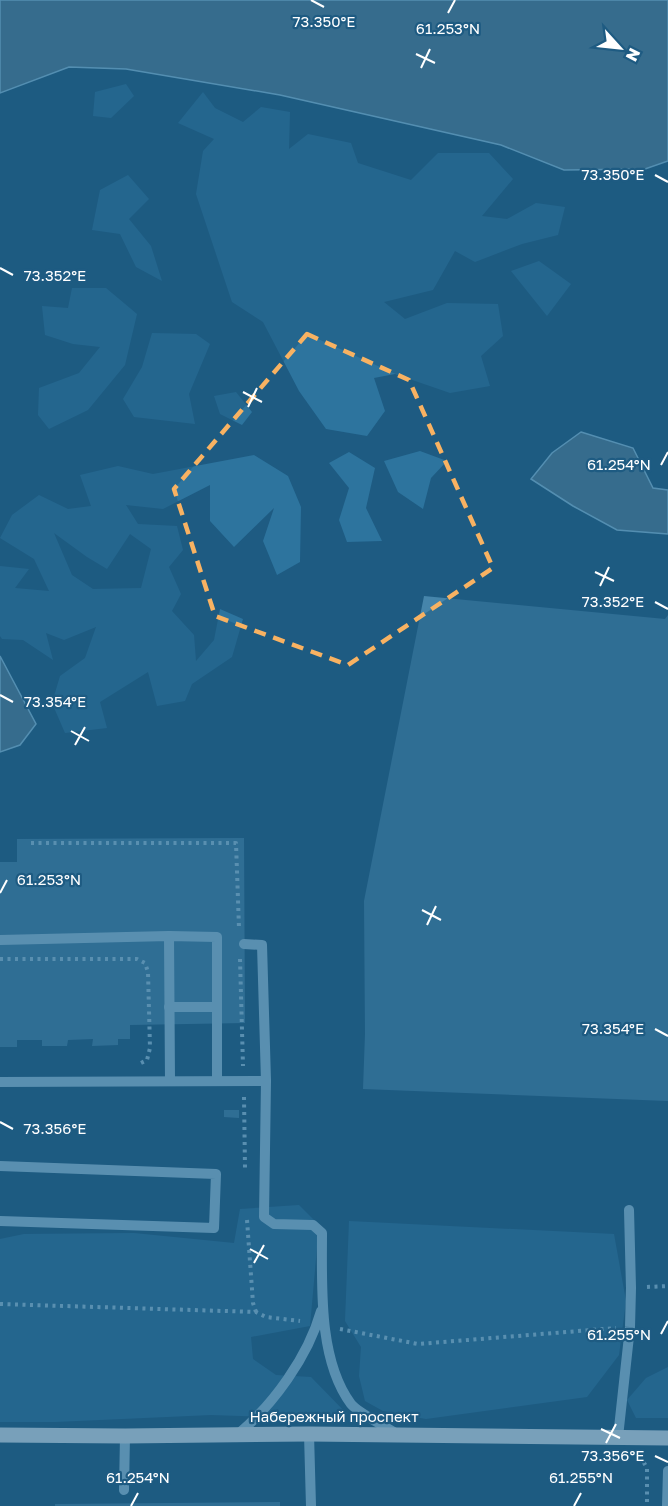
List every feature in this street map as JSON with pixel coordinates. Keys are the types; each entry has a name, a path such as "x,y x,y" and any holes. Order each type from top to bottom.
{"main road":[{"name":"Набережный проспект","path":"0,1435 309,1434 668,1438"}],"street":[{"path":"170,936 170,1080"},
{"path":"0,940 217,937 217,1081"},
{"path":"244,944 262,945 266,1081 264,1216 274,1224 313,1225 322,1233 322,1325 338,1380 352,1406 398,1435"},
{"path":"169,1007 217,1007"},
{"path":"0,1082 266,1081"},
{"path":"0,1166 216,1174 214,1228 0,1221"},
{"path":"618,1437 630,1327 629,1210"},
{"path":"237,1435 255,1420 285,1383 322,1325"},
{"path":"309,1434 311,1506"},
{"path":"124,1490 125,1436"},
{"path":"667,1506 668,1471"}],"path":[{"path":"0,959 136,959 145,963 148,972 150,1048 147,1060 138,1065"},
{"path":"247,1235 258,1235"},
{"path":"0,1304 256,1312 266,1317 322,1325 417,1344 630,1327"}],"highlighted area":[{"path":"307,334 409,380 493,568 348,665 215,616 174,489"}],"shaded area":[{"path":"0,0 668,0 668,161 645,169 564,170 501,145 280,95 126,69 69,67 0,93"},
{"path":"126,84 134,96 111,118 93,116 95,92"},
{"path":"203,92 215,108 243,122 261,107 290,112 289,149 308,134 351,143 358,163 411,180 438,153 489,153 513,179 482,216 507,219 536,203 565,207 558,235 522,244 475,262 455,251 433,290 384,302 405,319 447,303 498,304 503,336 481,356 490,386 450,393 395,374 374,378 385,411 367,436 326,429 299,391 263,322 232,302 196,194 203,151 214,139 178,123"},
{"path":"128,175 149,199 129,219 151,246 162,281 136,267 120,234 92,230 100,190"},
{"path":"539,261 571,284 547,316 511,271"},
{"path":"72,288 106,288 137,314 125,365 88,410 49,429 38,415 39,388 79,373 100,347 73,344 45,335 42,306 68,308"},
{"path":"152,333 196,334 210,344 189,394 195,424 134,417 123,399 142,367"},
{"path":"236,392 252,412 242,425 220,414 214,396"},
{"path":"581,432 633,448 653,488 668,490 668,534 617,530 573,506 531,479 552,453"},
{"path":"420,451 447,461 431,478 423,509 398,492 384,461"},
{"path":"349,452 375,468 366,508 382,541 347,542 339,520 349,488 329,463"},
{"path":"254,455 288,476 301,507 300,562 277,575 263,541 274,508 234,547 210,521 210,485 163,509 126,505 138,524 177,526 183,550 169,567 181,594 172,611 194,635 196,661 214,640 220,609 243,619 232,657 192,684 185,701 157,706 148,672 100,702 107,728 65,733 52,703 60,676 85,658 96,627 64,640 46,633 53,660 23,640 2,639 0,636 0,566 29,569 15,588 49,591 34,559 0,538 12,515 39,495 68,509 91,506 80,475 118,466 153,474","holes":["54,533 107,569 130,534 151,549 141,588 93,589 72,575"]},
{"path":"0,656 36,724 20,745 0,752"},
{"path":"299,1205 319,1225 310,1326 251,1337 253,1359 276,1375 311,1377 347,1414 335,1419 211,1415 55,1422 0,1422 0,1239 24,1234 134,1233 234,1243 240,1209"},
{"path":"349,1221 614,1234 626,1301 619,1355 587,1397 426,1419 383,1411 365,1401 359,1376 361,1347 345,1321"},
{"path":"668,1367 668,1418 636,1418 627,1400 646,1378"}],"building":[{"path":"424,596 665,619 668,615 668,1101 363,1089 364,901"},
{"path":"244,838 245,1023 130,1025 130,1039 118,1039 118,1045 92,1046 93,1039 68,1040 67,1046 42,1046 42,1040 17,1040 17,1047 0,1047 0,862 17,862 17,839"},
{"path":"224,1110 239,1110 239,1118 224,1117"},
{"path":"280,1502 280,1506 55,1506 55,1504"}]}
